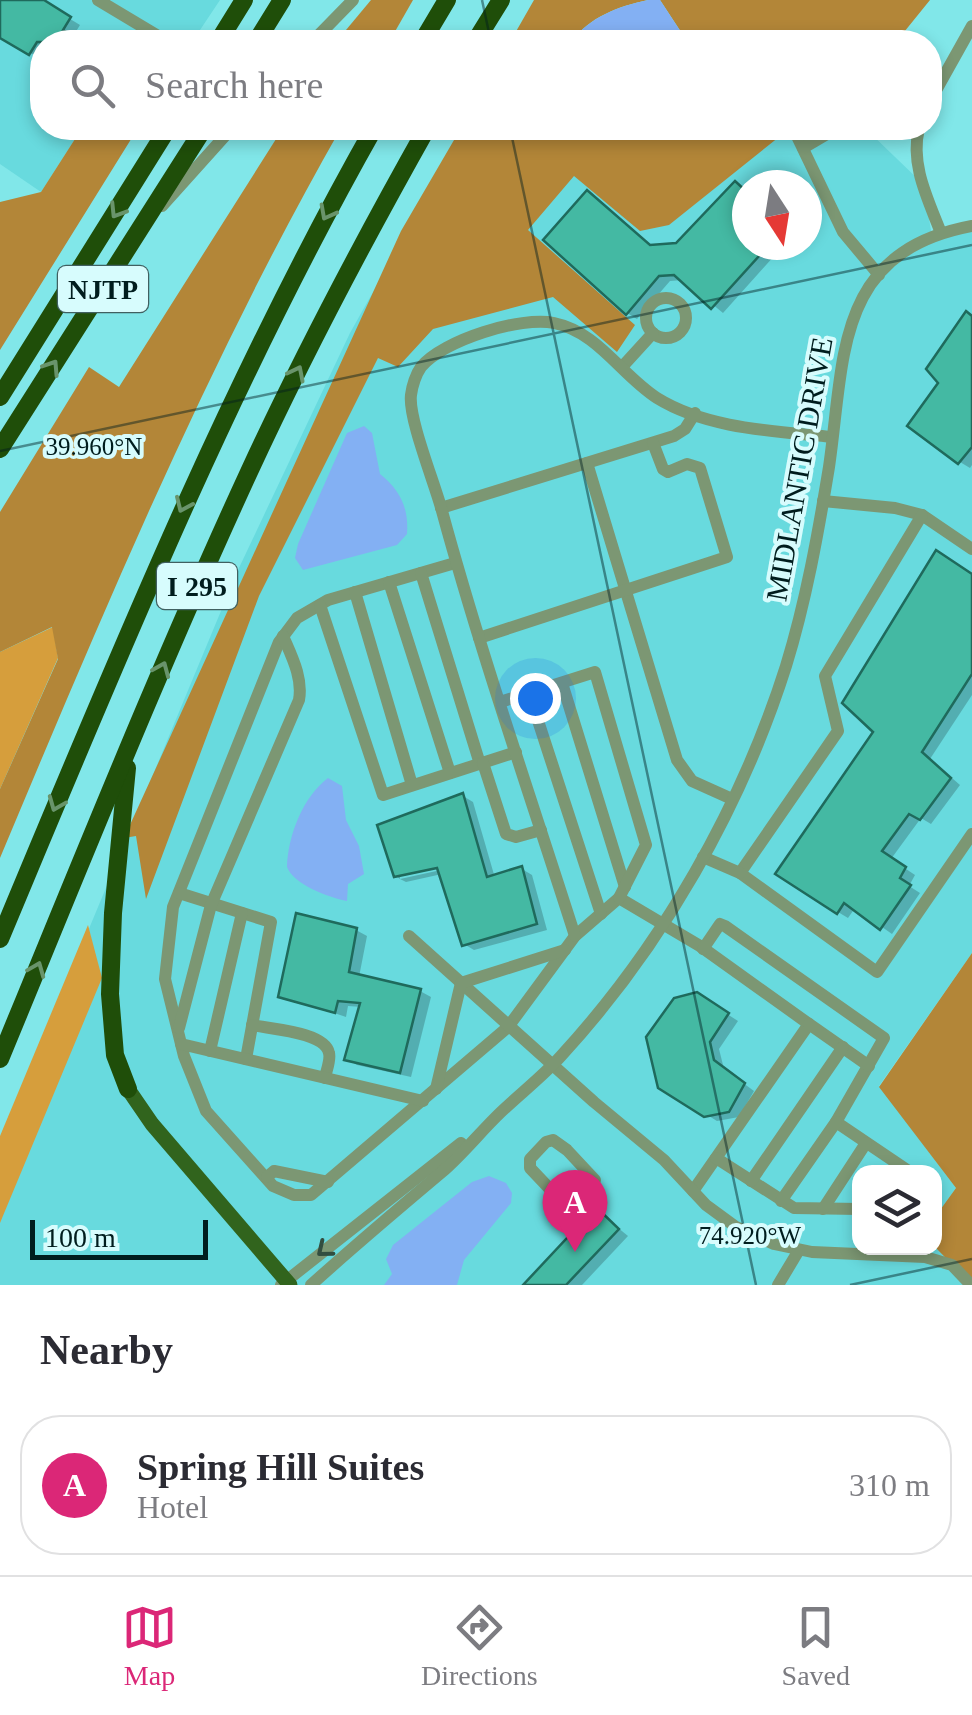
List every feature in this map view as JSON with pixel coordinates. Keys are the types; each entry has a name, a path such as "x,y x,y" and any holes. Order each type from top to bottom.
{"highway":[{"path":"225,30 244,0"},
{"path":"263,30 282,0"},
{"path":"429,30 447,0"},
{"path":"482,30 500,0"},
{"name":"NJTP","path":"0,397 161,140"},
{"name":"NJTP","path":"0,449 196,140"},
{"name":"I 295","path":"0,939 186,497 290,283 367,140"},
{"name":"I 295","path":"0,1059 129,746 259,451 420,140"},
{"path":"128,1089 115,1055 110,994 113,914 129,746"}],"main road":[{"path":"128,1089 152,1124 285,1284"}],"street":[{"path":"100,0 149,30"},
{"path":"323,30 352,0"},
{"path":"942,80 972,26"},
{"path":"140,230 221,140"},
{"path":"799,140 843,232 879,275"},
{"path":"803,148 817,140"},
{"path":"916,140 918,169 941,233"},
{"name":"MIDLANTIC DRIVE","path":"311,1285 375,1226 445,1170 553,1064 592,1020 662,924 703,857 732,799 785,668 806,592 823,500 844,340 854,311 879,275 915,246 941,233 972,226"},
{"path":"575,936 455,563 411,408 414,381 420,369 430,358 460,340 514,324 552,322 583,336 658,399 746,428 832,437"},
{"path":"622,367 653,334"},
{"path":"442,508 653,443 682,432 695,414"},
{"path":"480,638 727,557 700,468 688,464 668,472 663,469 653,443"},
{"path":"588,463 677,760 692,780 732,799"},
{"path":"823,500 895,508 922,516 972,549"},
{"path":"740,873 838,731 825,676 922,516"},
{"path":"455,563 355,592 297,618 283,636 173,907 165,980 179,1038 206,1111 273,1186 294,1195 311,1195 508,1026 575,936 622,892 646,845 595,672 500,702"},
{"path":"421,573 506,834 516,837 541,830"},
{"path":"388,582 450,773"},
{"path":"355,592 412,785"},
{"path":"320,605 383,794 516,752"},
{"path":"179,1038 211,905 299,700 296,667 283,636"},
{"path":"562,683 622,892 662,924 869,1066"},
{"path":"529,693 601,914"},
{"path":"703,857 740,873 877,972 972,834"},
{"path":"179,893 271,922 246,1059"},
{"path":"210,1051 242,913"},
{"path":"703,949 720,924 725,926 884,1038 836,1122 781,1201"},
{"path":"408,936 664,1160 693,1191 745,1232 799,1250 926,1257 952,1265 971,1285"},
{"path":"461,983 565,950"},
{"path":"436,1090 461,983"},
{"path":"693,1191 809,1024"},
{"path":"252,1026 313,1037 328,1047 330,1056 324,1078"},
{"path":"179,1038 210,1051 422,1101"},
{"path":"751,1181 843,1048"},
{"name":"MIDLANTIC DRIVE","path":"285,1284 499,1114"},
{"path":"836,1122 892,1165"},
{"path":"566,1206 530,1168 530,1159 546,1142 552,1140 567,1150 594,1180"},
{"path":"823,1209 866,1143"},
{"path":"716,1158 794,1208 852,1210"},
{"path":"267,1177 274,1171 328,1182"},
{"path":"778,1285 799,1250"}],"shaded area":[{"path":"0,0 220,0 200,30 30,30 30,140 74,140 41,192 0,164"},
{"path":"371,0 413,0 396,30 346,30"},
{"path":"534,0 648,0 606,14 582,30 517,30"},
{"path":"660,0 930,0 906,30 680,30"},
{"path":"660,0 680,30 582,30 627,6"},
{"path":"74,140 131,140 0,350 0,202 41,192"},
{"path":"275,140 334,140 202,396 0,858 0,789 58,659 52,627 0,652 0,512 89,367 119,387"},
{"path":"454,140 775,140 738,170 732,170 732,175 669,225 640,231 574,176 528,230 635,325 617,352 553,297 433,329 398,367 378,358 259,596 146,899 136,836 124,838 401,231"},
{"path":"458,140 877,140 923,184 932,236 972,226 972,953 879,1086 939,1165 852,1165 852,1255 942,1254 971,1285 0,1285 0,1143 238,570 350,333"},
{"path":"364,426 372,433 380,474 402,500 407,534 397,545 303,570 295,558 298,544 347,433"},
{"path":"53,627 58,658 0,789 0,652"},
{"path":"328,778 342,786 346,820 359,846 364,874 348,884 347,901 304,885 287,867 298,818 311,795"},
{"path":"88,925 102,978 0,1223 0,1136"},
{"path":"972,953 972,1285 942,1254 942,1207 956,1188 879,1087"},
{"path":"942,1169 956,1188 942,1207"},
{"path":"489,1176 506,1183 512,1193 511,1203 464,1260 457,1285 384,1285 392,1274 386,1259 393,1245 472,1182"}],"building":[{"path":"0,0 44,0 71,17 63,30 30,30 29,55 0,38"},
{"path":"732,184 732,260 755,260 711,309 674,275 659,276 626,315 543,240 587,190 650,245 676,243"},
{"path":"966,311 972,316 972,447 958,464 907,426 938,383 926,369"},
{"path":"936,550 972,574 972,674 922,752 951,778 920,820 909,814 882,851 906,867 900,878 911,885 880,930 844,903 837,914 775,874 873,732 842,703"},
{"path":"463,793 487,877 522,866 537,924 462,946 437,868 394,877 377,825"},
{"path":"296,913 357,928 349,972 421,989 400,1073 344,1060 360,1003 338,1001 335,1013 278,997"},
{"path":"697,992 729,1013 710,1042 714,1060 745,1083 729,1112 704,1117 658,1088 646,1037 674,998"},
{"path":"596,1207 619,1229 566,1285 523,1285"}],"place":[{"name":"Spring Hill Suites","path":"575,1252"}]}
